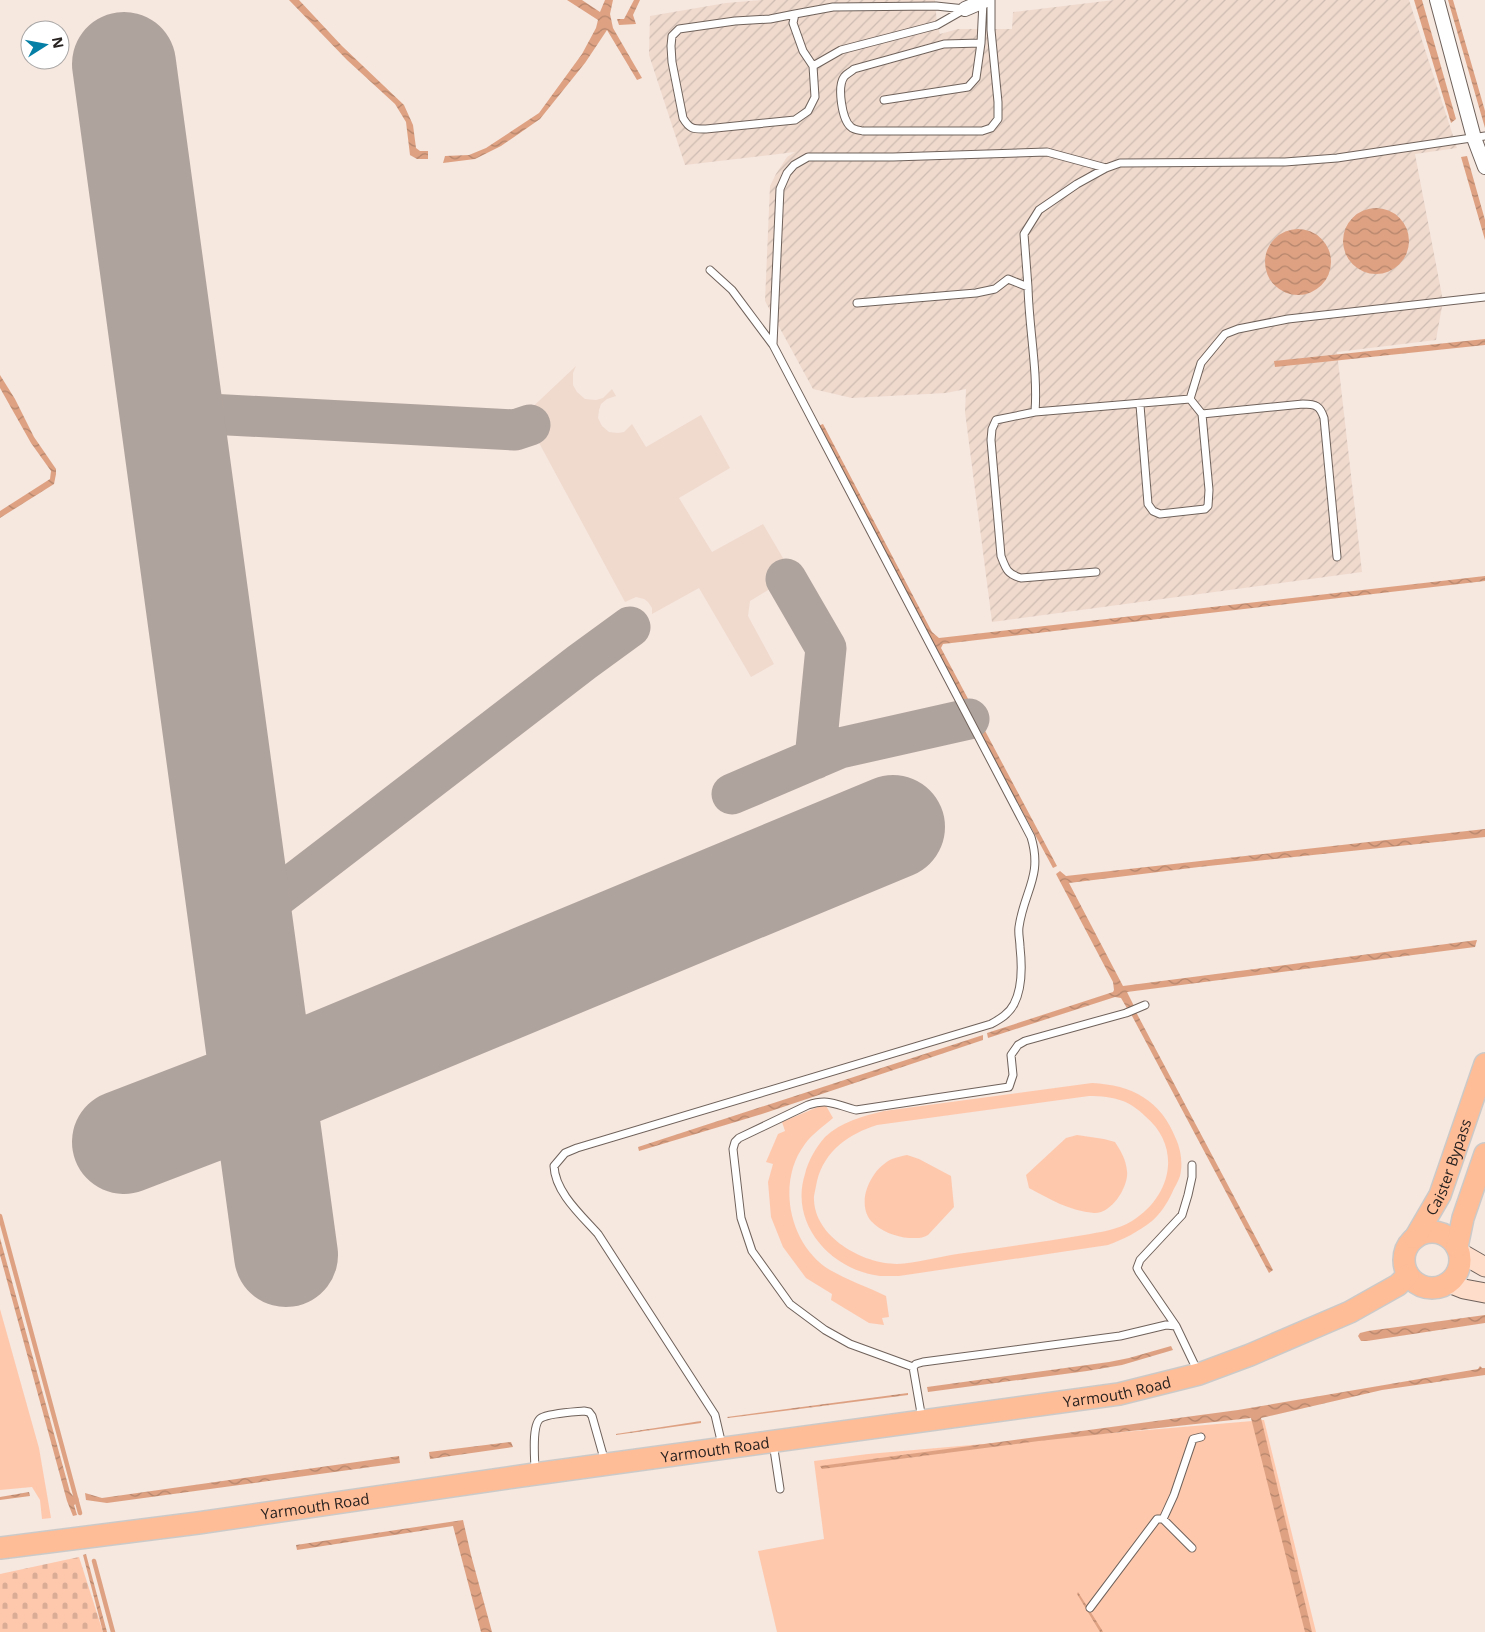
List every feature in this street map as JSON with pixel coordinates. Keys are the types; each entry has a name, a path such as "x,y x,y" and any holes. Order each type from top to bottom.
{"main road":[{"name":"Caister Bypass","path":"1415,1238 1440,1195 1485,1064"},
{"name":"Caister Bypass","path":"1458,1249 1463,1218 1485,1154"},
{"path":"1434,1232 1451,1239 1458,1249 1459,1269 1454,1278 1436,1288 1428,1288 1414,1281 1408,1274 1404,1258 1406,1249 1415,1238 1434,1232"},
{"name":"Yarmouth Road","path":"0,1548 188,1524 535,1474 773,1443 1119,1394 1199,1374 1250,1355 1350,1312 1398,1285 1408,1274"}],"street":[{"path":"965,9 987,0"},
{"path":"1437,0 1481,137 1485,167"},
{"path":"1458,1249 1485,1266"},
{"path":"1449,1282 1464,1289 1485,1293"}],"lane":[{"path":"884,100 968,87 976,78 987,0"},
{"path":"981,43 944,44 854,69 844,78 842,84 842,110 846,120 852,128 863,132 982,131 991,128 998,119 998,102 987,0"},
{"path":"795,14 793,23 803,51 812,66 815,97 808,111 795,120 700,129 694,129 687,125 683,118 672,62 672,36 679,29 735,21 770,19 795,14 833,7 936,6 965,9"},
{"path":"812,66 842,50 937,25 965,9"},
{"path":"1035,412 1037,392 1028,315 1024,234 1039,210 1078,184 1106,168 1120,163 1286,162 1337,158 1481,137"},
{"path":"772,345 780,189 787,173 794,165 808,157 893,157 1047,152 1106,168"},
{"path":"710,270 732,290 772,345 1031,837 1035,851 1035,868 1019,929 1022,965 1019,988 1014,1004 1005,1016 991,1024 577,1148 565,1153 554,1166 555,1176 563,1191 598,1234 715,1415 723,1448"},
{"path":"857,303 976,293 996,289 1008,279 1028,287"},
{"path":"1190,399 1201,363 1225,334 1288,319 1485,297"},
{"path":"1140,405 1148,504 1152,511 1160,514 1205,509 1208,506 1209,490 1202,414 1190,399"},
{"path":"1096,572 1021,578 1011,575 1005,568 1001,556 991,440 992,429 996,420 1035,412 1140,405 1190,399"},
{"path":"1202,414 1303,404 1315,404 1321,409 1324,418 1337,557"},
{"path":"913,1367 850,1344 825,1330 790,1304 752,1251 741,1218 733,1155 735,1142 739,1138 819,1101 837,1103 843,1107 856,1110 1009,1087 1013,1075 1011,1055 1018,1045 1126,1013 1145,1005"},
{"path":"1192,1165 1190,1186 1182,1215 1140,1260 1137,1268 1176,1326 1199,1374"},
{"path":"913,1367 923,1362 1120,1336 1166,1324 1176,1326"},
{"path":"913,1367 923,1422"},
{"path":"535,1474 535,1432 540,1419 547,1416 584,1411 589,1412 592,1416 606,1465"},
{"path":"1163,1519 1174,1495 1193,1439 1201,1437"},
{"path":"773,1443 780,1490"},
{"path":"1090,1608 1156,1519 1163,1519 1192,1548"}],"shaded area":[{"path":"761,0 935,0 937,25 940,34 958,29 1012,29 1013,12 1114,0 1409,0 1457,148 1415,154 1443,301 1436,340 1337,352 1362,572 992,622 965,412 966,389 946,393 852,398 813,389 765,301 770,186 787,157 795,152 685,165 649,55 650,16 726,3"},
{"path":"576,366 573,373 573,385 577,392 585,399 596,400 603,398 612,389 616,396 607,399 601,404 598,418 602,426 609,432 618,433 624,432 632,424 646,447 701,415 730,468 679,498 712,552 763,524 793,575 750,601 748,616 774,664 751,677 699,588 652,614 652,608 644,599 636,597 625,602 524,415"}],"green space":[{"path":"1092,1083 1120,1087 1143,1097 1162,1114 1170,1125 1179,1148 1180,1176 1168,1201 1155,1218 1136,1232 1108,1245 899,1276 880,1276 862,1272 845,1265 818,1242 809,1227 803,1210 802,1192 808,1164 825,1137 838,1127 860,1117 884,1111","holes":["1089,1096 1106,1097 1132,1105 1157,1129 1168,1157 1167,1172 1163,1186 1156,1199 1145,1211 1121,1227 1036,1243 897,1264 883,1263 855,1253 830,1235 821,1224 814,1196 821,1170 832,1152 857,1133 877,1125"]},
{"path":"825,1104 833,1118 808,1140 796,1159 791,1176 789,1194 791,1212 796,1229 816,1259 837,1274 886,1296 889,1317 882,1318 884,1325 869,1323 831,1300 832,1294 806,1278 783,1247 771,1217 768,1182 773,1164 766,1162 778,1134 785,1131 782,1122"},
{"path":"1077,1135 1115,1142 1126,1163 1127,1177 1122,1191 1113,1204 1101,1212 1094,1213 1076,1210 1029,1188 1026,1175 1066,1138"},
{"path":"907,1155 919,1159 951,1176 954,1207 928,1235 921,1238 904,1237 884,1231 871,1221 866,1213 865,1195 872,1177 885,1163"},
{"path":"0,1309 39,1448 51,1518 42,1519 40,1500 32,1487 0,1490"},
{"path":"1264,1420 1316,1632 777,1632 758,1551 824,1539 814,1461 868,1454"},
{"path":"79,1557 103,1632 0,1632 0,1574"}],"water":[{"path":"289,0 299,0 342,46 404,105 413,125 416,148 420,151 428,151 428,159 417,159 410,155 406,122 395,104 347,60"},
{"path":"567,0 582,0 600,12 605,0 613,0 610,14 613,28 642,78 637,80 607,30 585,63 540,119 501,146 475,159 443,163 445,156 469,155 486,148 539,113 582,54 596,28 598,20"},
{"path":"634,0 640,0 633,15 636,24 619,25 617,19 624,19"},
{"path":"1414,0 1422,0 1456,119 1451,123"},
{"path":"1448,0 1453,0 1485,111 1485,128"},
{"path":"1467,156 1485,220 1485,240 1461,157"},
{"path":"1376,208 1388,211 1399,218 1406,229 1409,241 1406,253 1399,264 1388,271 1376,274 1364,271 1353,264 1346,253 1343,241 1346,229 1353,218 1364,211"},
{"path":"1298,229 1310,232 1321,239 1328,250 1331,262 1328,274 1321,285 1310,292 1298,295 1286,292 1275,285 1268,274 1265,262 1268,250 1275,239 1286,232"},
{"path":"1485,339 1485,345 1275,367 1274,361"},
{"path":"0,375 15,399 34,437 56,469 56,474 54,484 0,518 0,511 50,479 51,471 31,443 0,388"},
{"path":"823,424 932,632 939,638 1485,576 1485,581 943,644 941,648 1057,866 1053,868 939,658 818,426"},
{"path":"1485,829 1485,837 1199,867 1069,883 1123,986 1477,940 1475,947 1127,992 1135,1008 1128,1010 1121,998 1115,997 988,1038 987,1033 1113,992 1114,990 1113,982 1056,874 1060,871 1066,876"},
{"path":"1136,1012 1273,1270 1269,1273 1131,1014"},
{"path":"983,1035 983,1040 762,1114 639,1151 638,1147"},
{"path":"0,1238 70,1492 73,1496 78,1497 79,1502 74,1505 77,1515 73,1516 67,1501 0,1255"},
{"path":"1485,1315 1485,1323 1367,1341 1361,1341 1358,1336 1360,1333 1368,1331"},
{"path":"1171,1346 1173,1350 1122,1365 1087,1371 928,1392 927,1387 1109,1362"},
{"path":"1480,1366 1485,1368 1485,1375 1382,1390 1261,1418 1312,1632 1305,1632 1251,1418 1039,1441 822,1469 820,1466 1238,1410 1478,1369"},
{"path":"908,1393 908,1395 727,1417"},
{"path":"701,1421 701,1423 616,1435 616,1434"},
{"path":"511,1442 513,1447 430,1459 429,1452"},
{"path":"399,1456 400,1463 107,1503 86,1500 85,1493 102,1498"},
{"path":"29,1492 30,1496 0,1500 0,1497"},
{"path":"463,1520 492,1632 481,1632 453,1526 297,1550 296,1545"},
{"path":"86,1554 107,1632 103,1632 83,1555"},
{"path":"1078,1592 1103,1632 1100,1632 1077,1594"}],"waterway":[{"path":"0,1216 80,1513"},
{"path":"94,1561 113,1632"}],"taxiway":[{"path":"171,412 515,430 530,425"},
{"path":"786,579 826,648 815,759"},
{"path":"240,925 630,627"},
{"path":"732,794 840,748 969,719"}],"runway":[{"path":"124,64 286,1255"},
{"path":"124,1142 262,1089 893,827"}]}
